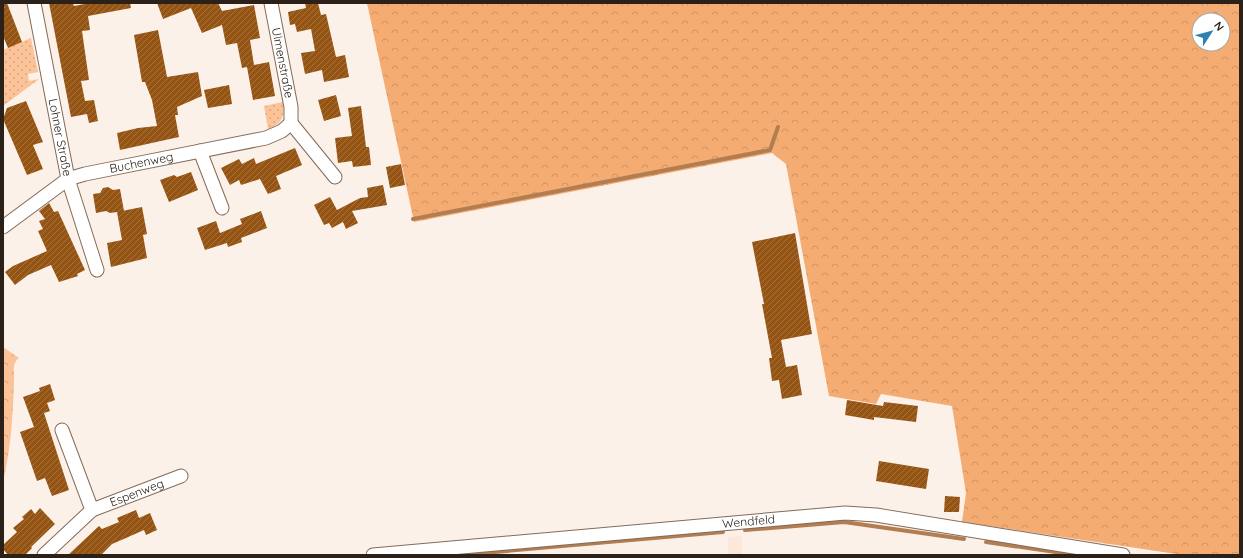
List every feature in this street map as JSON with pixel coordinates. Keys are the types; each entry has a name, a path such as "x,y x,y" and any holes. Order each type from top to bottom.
{"street":[{"name":"Lohner Straße","path":"34,3 68,179 97,270"},
{"name":"Ulmenstraße","path":"270,3 292,107 290,123"},
{"name":"Buchenweg","path":"3,227 68,179 85,174 266,138 282,131 290,123"},
{"path":"290,123 335,177"},
{"path":"200,151 222,208"},
{"path":"62,430 92,510"},
{"name":"Espenweg","path":"44,555 92,510 181,476"},
{"name":"Wendfeld","path":"373,555 845,513 876,515 1123,555"}],"shaded area":[{"path":"742,536 742,555 728,555 728,537"}],"green space":[{"path":"367,3 1240,3 1240,555 1183,555 962,522 966,493 952,406 881,394 876,404 829,396 786,164 772,153 414,222"},
{"path":"31,38 38,72 28,74 29,81 39,79 3,106 3,50"},
{"path":"283,102 282,119 277,125 268,129 264,106"},
{"path":"3,347 19,358 14,365 11,431 3,482"}],"building":[{"path":"3,3 7,3 22,42 8,48 3,36"},
{"path":"49,3 73,3 74,6 90,3 130,3 131,8 88,16 90,30 82,31 89,80 81,81 85,101 94,100 98,121 89,123 87,114 71,117"},
{"path":"157,3 218,3 222,11 254,5 260,38 250,40 254,65 269,62 275,96 253,100 247,67 242,68 237,43 226,45 222,25 202,33 191,8 163,19"},
{"path":"305,3 318,3 321,15 326,14 336,57 345,55 349,77 324,82 322,70 305,74 301,53 315,51 311,29 297,32 295,24 290,25 288,12 306,8"},
{"path":"158,30 167,77 198,72 202,96 177,107 178,115 175,115 179,137 120,150 117,133 138,128 157,126 152,100 145,82 142,82 134,35"},
{"path":"229,85 232,104 208,108 204,90"},
{"path":"336,95 341,116 324,121 318,100"},
{"path":"26,101 43,142 33,145 43,169 27,175 3,119 7,108"},
{"path":"361,106 366,147 369,147 371,165 353,167 352,161 338,163 335,138 352,136 348,108"},
{"path":"295,148 302,165 276,176 281,189 268,194 260,179 241,185 239,180 230,185 221,168 239,159 242,164 254,158 256,164"},
{"path":"401,164 405,185 390,188 386,167"},
{"path":"191,172 198,190 169,202 160,180 174,175 177,177"},
{"path":"383,185 387,205 352,211 358,223 346,229 343,222 332,228 329,223 324,225 314,205 330,197 337,210 360,198 368,197 367,188"},
{"path":"108,187 113,190 120,189 124,211 142,207 147,234 143,235 147,258 111,267 107,243 122,240 117,212 110,213 106,211 96,213 93,194 100,193 103,188"},
{"path":"49,203 54,212 58,211 85,270 77,274 78,276 59,282 51,265 28,275 15,285 5,272 13,266 47,251 38,231 43,229 39,221 45,219 39,211"},
{"path":"261,211 267,228 241,238 242,242 228,247 227,243 205,250 197,228 216,221 220,233 242,224 240,219"},
{"path":"795,233 812,334 781,340 786,367 797,365 802,395 782,399 779,380 772,381 769,358 772,358 762,304 764,304 752,242"},
{"path":"50,384 55,400 47,403 50,411 44,413 69,490 52,496 45,478 37,481 20,432 34,427 23,397 40,391 39,388"},
{"path":"847,400 883,406 884,402 918,406 916,422 874,417 874,420 845,415"},
{"path":"879,461 929,469 926,489 876,481"},
{"path":"945,496 960,497 959,512 944,512"},
{"path":"40,508 55,524 31,547 32,548 25,555 8,555 3,549 3,545 17,532 13,528 24,519 22,517 31,509 35,514"},
{"path":"136,510 139,518 150,513 157,530 146,535 144,530 112,544 101,555 68,555 99,526 102,529 119,522 117,518"}],"waterway":[{"path":"413,219 770,150 778,127"},
{"path":"745,530 844,522 964,539"},
{"path":"460,555 723,532"},
{"path":"986,542 1076,555"}]}
